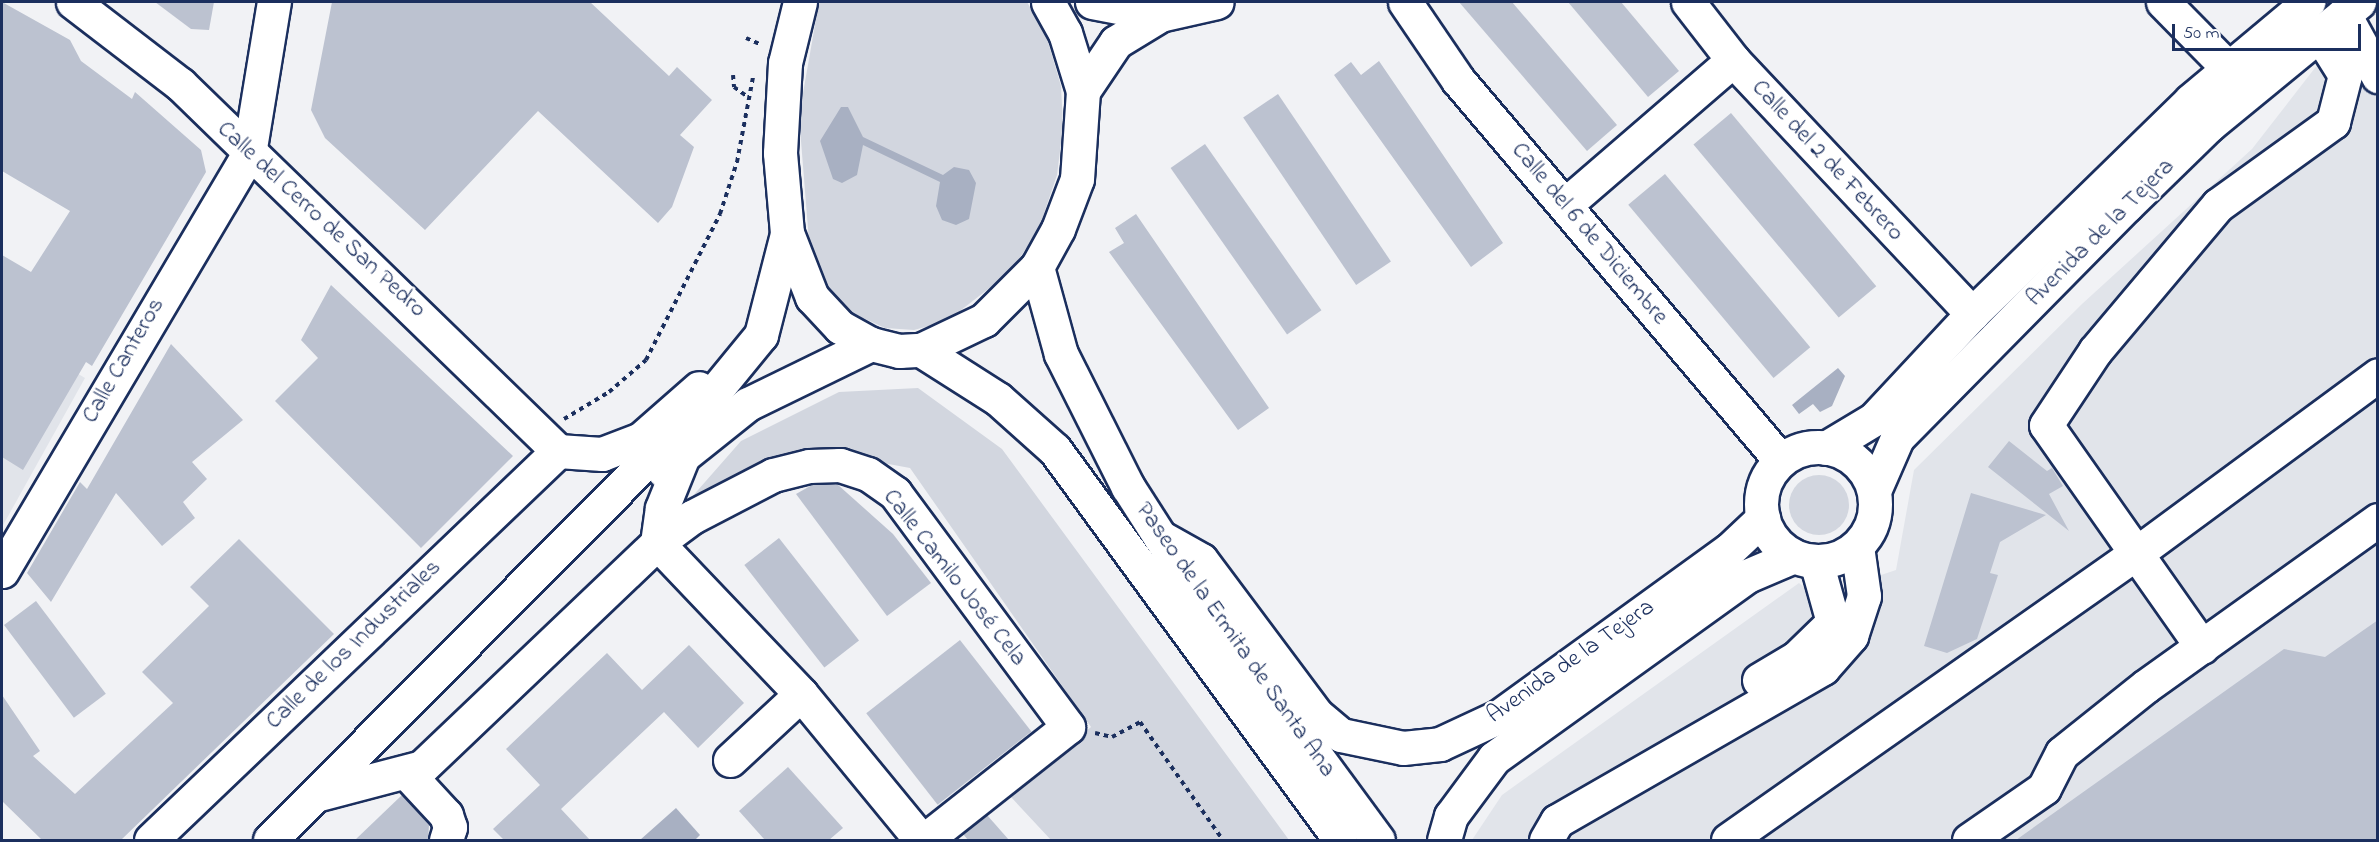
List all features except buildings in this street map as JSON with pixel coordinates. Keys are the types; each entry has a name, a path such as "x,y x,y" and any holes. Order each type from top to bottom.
{"street":[{"name":"Calle del Cerro de San Pedro","path":"73,2 180,84 249,154 548,439"},
{"path":"249,154 274,2"},
{"path":"800,2 785,63 780,153 787,232 812,297 840,327 872,344 921,350 984,320 1037,267 1077,179 1083,91 1065,33 1048,2"},
{"path":"1092,2 1160,15"},
{"path":"1083,91 1116,42 1160,15 1217,2"},
{"name":"Calle del 6 de Diciembre","path":"1405,2 1458,80 1781,461"},
{"name":"Calle del 2 de Febrero","path":"1688,2 1733,60 1972,314"},
{"path":"2163,2 2228,66"},
{"name":"Avenida de la Tejera","path":"1826,447 1874,419 1972,314 2228,66 2308,2"},
{"path":"2351,8 2378,76"},
{"name":"Avenida de la Tejera","path":"1874,491 1897,438 2209,125 2351,8"},
{"path":"2202,646 2134,555 2046,425 2096,351 2218,205 2333,122 2345,75 2320,35"},
{"path":"1565,205 1733,60"},
{"name":"Calle Canteros","path":"2,571 249,154"},
{"path":"270,840 517,596 583,520 711,396 761,336 787,232"},
{"name":"Paseo de la Ermita de Santa Ana","path":"1037,267 1061,354 1087,414 1160,537 1378,840"},
{"path":"548,439 602,454 640,439 725,360 761,336"},
{"path":"517,596 596,535 685,451 748,404 872,344"},
{"name":"Paseo de la Ermita de Santa Ana","path":"921,350 998,399 1055,450 1340,840"},
{"path":"1728,840 2134,555 2378,375"},
{"name":"Calle de los Industriales","path":"151,840 548,439"},
{"path":"1546,840 1557,821 1823,668 1851,636 1864,596 1857,546 1873,521 1874,491 1857,462 1826,447 1810,447 1781,461 1764,487 1763,518 1780,547 1805,559 1857,546"},
{"path":"685,451 662,508 657,543 801,694 923,840 1068,727"},
{"name":"Calle Camilo José Cela","path":"408,774 422,767 657,543 692,517 773,475 809,466 840,465 868,474 895,494 1068,727"},
{"name":"Avenida de la Tejera","path":"1160,537 1201,560 1317,715 1349,738 1404,748 1440,744 1498,717 1729,550 1763,518"},
{"path":"1970,840 2044,788 2062,753 2202,646 2378,520"},
{"path":"1525,840 1548,807 1796,658 1833,622 1805,559"},
{"name":"Avenida de la Tejera","path":"1444,840 1456,807 1494,758 1747,576 1805,559"},
{"path":"730,760 801,694"},
{"path":"319,794 408,774 446,815 450,827 446,840"}],"path":[{"path":"746,38 762,46"},
{"path":"759,56 763,40"},
{"path":"548,439 646,360 720,214 737,162 748,97 756,66"},
{"path":"733,75 734,87 748,97"},
{"path":"1068,727 1112,737 1140,722 1223,840"}],"shaded area":[{"path":"819,2 1027,2 1046,35 1061,86 1063,127 1057,175 1038,231 1010,272 947,321 914,330 885,328 850,312 829,289 809,241 799,116"},
{"path":"2360,28 2378,47 2377,840 1472,840 1502,795 1799,583 1815,597 1896,570 1914,470 2082,304 2252,149 2318,64"},
{"path":"2,328 85,378 2,527"},
{"path":"918,388 1002,449 1289,840 1051,840 1010,796 1091,727 910,468 813,450 691,498 741,441 839,392"},
{"path":"1813,475 1825,475 1836,480 1844,488 1849,505 1847,517 1836,530 1825,535 1813,535 1802,530 1794,522 1789,511 1789,499 1794,488 1802,480"}],"water":[{"path":"841,107 848,107 863,137 943,175 954,167 969,170 976,183 969,219 956,225 942,220 936,206 940,182 863,145 857,175 842,183 833,179 820,141"},
{"path":"1838,368 1845,376 1832,406 1820,412 1813,404 1799,414 1792,405"},
{"path":"676,808 700,835 695,840 640,840"}]}
